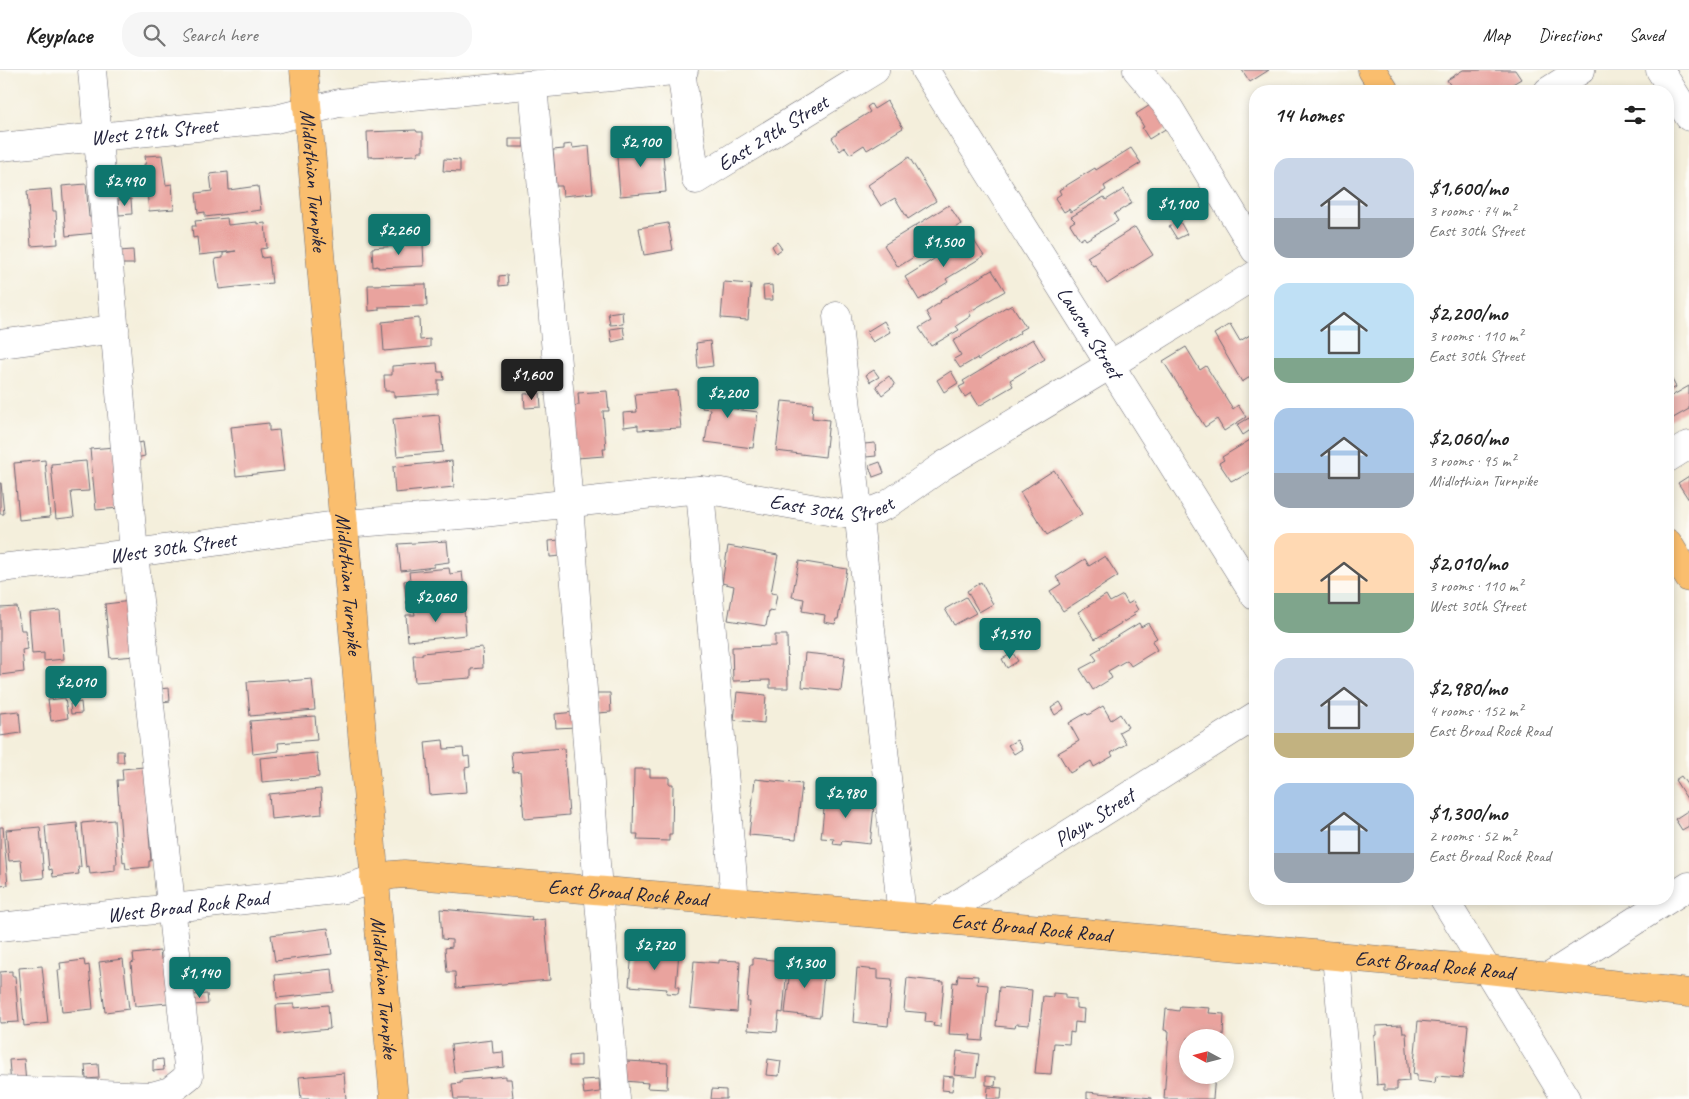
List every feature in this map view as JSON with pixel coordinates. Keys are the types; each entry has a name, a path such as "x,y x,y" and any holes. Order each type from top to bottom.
{"main road":[{"name":"Midlothian Turnpike","path":"304,70 394,1099"},
{"path":"1372,70 1381,85"},
{"path":"1674,554 1689,578"},
{"name":"East Broad Rock Road","path":"374,879 404,874 902,916 1488,970 1689,992"}],"street":[{"path":"0,1090 152,1096 170,1091 189,1076 134,553 92,70"},
{"path":"307,111 339,103 682,70"},
{"name":"East 29th Street","path":"682,70 696,180 875,70"},
{"name":"Lawson Street","path":"925,70 1249,586"},
{"path":"1137,70 1169,108 1249,240"},
{"path":"1557,85 1581,70"},
{"path":"1660,70 1669,85"},
{"path":"533,85 569,504 616,1099"},
{"path":"1674,93 1689,118"},
{"name":"West 29th Street","path":"0,147 276,120 307,111"},
{"name":"East 30th Street","path":"344,524 474,514 700,490 832,512 859,514 872,511 887,505 944,465 1249,279"},
{"path":"837,316 902,916"},
{"path":"0,344 115,330"},
{"path":"1674,454 1689,445"},
{"path":"700,490 735,902"},
{"name":"West 30th Street","path":"0,568 134,553 344,524"},
{"name":"Playn Street","path":"934,919 1249,720"},
{"name":"West Broad Rock Road","path":"0,927 344,888 374,879"},
{"path":"1674,896 1689,886"},
{"path":"1448,905 1566,1099"},
{"path":"1549,976 1659,905"},
{"path":"1336,956 1348,1099"}],"building":[{"path":"1242,70 1269,70 1250,82"},
{"path":"1463,70 1515,70 1521,79 1511,85 1450,85 1447,80"},
{"path":"887,101 903,128 867,150 864,145 850,154 845,147 840,151 832,138 836,133 870,112 867,107 871,104 874,109"},
{"path":"1155,102 1167,128 1149,139 1136,114"},
{"path":"416,130 417,132 423,132 423,151 418,151 418,155 368,157 367,132"},
{"path":"509,139 524,139 524,147 509,147"},
{"path":"640,139 640,143 662,141 666,192 620,196 616,144 628,144 627,140"},
{"path":"572,144 573,148 589,146 593,193 563,196 562,186 556,186 553,150 564,149 564,145"},
{"path":"1131,148 1141,163 1104,186 1106,190 1071,212 1069,209 1064,212 1055,198 1061,194 1059,190"},
{"path":"162,155 166,185 172,184 174,209 149,211 144,164 146,164 145,156"},
{"path":"909,157 936,201 908,219 895,198 881,206 868,185"},
{"path":"444,159 460,160 460,172 443,171"},
{"path":"228,172 229,190 258,186 261,210 205,217 205,212 198,213 196,193 212,191 210,174"},
{"path":"86,184 89,217 94,217 95,233 66,236 62,186"},
{"path":"51,189 53,211 56,211 58,244 31,246 27,191"},
{"path":"1124,189 1132,203 1114,214 1118,221 1086,240 1084,237 1080,240 1070,224 1075,221 1071,217 1104,197 1106,200"},
{"path":"131,199 132,214 119,215 118,200"},
{"path":"949,205 961,224 926,246 928,248 898,267 884,245"},
{"path":"227,218 228,225 265,223 267,248 260,249 262,258 269,257 272,283 219,289 215,259 223,258 223,253 236,251 199,255 197,237 193,238 192,226 196,226 195,221"},
{"path":"1179,220 1187,234 1177,239 1169,226"},
{"path":"668,223 673,250 644,255 639,228"},
{"path":"1135,227 1153,255 1107,284 1095,265 1093,266 1087,257"},
{"path":"971,236 984,256 946,279 948,282 919,300 905,277"},
{"path":"777,242 782,249 776,253 772,246"},
{"path":"423,244 424,266 373,267 372,248"},
{"path":"133,250 134,264 120,264 119,251"},
{"path":"992,270 1005,291 969,312 971,316 956,326 959,330 931,346 919,328 931,321 926,312 940,301"},
{"path":"507,275 508,285 499,286 499,276"},
{"path":"724,282 751,284 748,320 721,318"},
{"path":"426,284 427,306 379,307 379,310 369,311 368,285"},
{"path":"772,285 773,300 764,300 763,286"},
{"path":"1012,305 1026,327 1019,331 1020,333 978,360 977,358 960,368 954,359 961,355 953,341"},
{"path":"622,311 623,324 610,325 608,313"},
{"path":"419,318 420,340 430,339 430,347 384,351 382,322"},
{"path":"884,321 890,332 873,342 866,332"},
{"path":"1230,324 1240,341 1249,336 1249,378 1242,382 1214,334"},
{"path":"623,327 625,339 612,342 610,329"},
{"path":"1033,339 1045,359 1010,380 1013,386 979,406 971,393 965,397 959,387 965,384 963,381"},
{"path":"710,341 713,366 698,368 696,343"},
{"path":"1186,347 1200,370 1206,366 1233,409 1238,405 1246,417 1224,431 1217,419 1205,427 1163,361"},
{"path":"437,363 438,372 443,372 444,380 438,380 438,394 394,397 394,391 385,391 384,375 392,375 392,366"},
{"path":"874,370 879,377 870,382 866,375"},
{"path":"951,371 958,383 944,392 937,380"},
{"path":"889,376 895,385 882,395 876,386"},
{"path":"705,382 729,385 726,408 758,412 753,448 705,442 710,409 702,408"},
{"path":"1689,386 1689,409 1674,418 1674,395"},
{"path":"677,390 681,428 638,430 638,425 624,427 623,413 637,412 635,394"},
{"path":"607,391 609,411 603,411 606,449 603,449 604,456 577,458 571,406 579,405 578,393"},
{"path":"540,393 541,407 525,408 524,394"},
{"path":"782,401 813,404 812,418 829,420 825,457 776,451"},
{"path":"439,415 443,452 397,456 393,419"},
{"path":"1249,418 1249,431 1243,435 1237,425"},
{"path":"269,423 269,431 279,430 284,471 236,476 231,427"},
{"path":"1249,441 1249,472 1231,481 1219,463 1224,460 1222,457"},
{"path":"143,442 145,456 136,458 133,444"},
{"path":"875,443 876,456 866,457 864,444"},
{"path":"115,447 120,508 96,510 90,449"},
{"path":"45,460 50,517 19,520 14,463"},
{"path":"86,461 89,491 71,492 74,517 56,519 51,464"},
{"path":"452,461 454,487 395,493 393,467"},
{"path":"880,462 884,473 873,477 869,466"},
{"path":"1054,470 1082,514 1047,535 1020,492"},
{"path":"1689,476 1689,500 1678,483"},
{"path":"1,483 4,514 0,514"},
{"path":"560,540 561,556 550,557 549,541"},
{"path":"447,541 449,562 434,564 434,567 401,571 398,544"},
{"path":"728,546 778,555 771,593 777,594 774,611 769,610 766,626 728,620 734,586 722,583"},
{"path":"1105,556 1118,576 1063,611 1050,591 1061,584 1056,577 1085,559 1089,566"},
{"path":"799,561 847,569 838,619 836,619 835,624 824,622 825,615 802,611 804,599 792,597"},
{"path":"449,568 450,574 462,572 465,597 407,604 404,581 410,580 409,572"},
{"path":"981,582 993,604 979,612 967,591"},
{"path":"1106,595 1110,602 1123,595 1128,604 1133,601 1138,610 1133,613 1135,615 1095,639 1078,612"},
{"path":"966,597 976,613 954,625 945,609"},
{"path":"131,601 136,656 110,658 105,604"},
{"path":"450,605 451,610 464,608 466,635 408,641 406,615 415,615 414,609"},
{"path":"17,607 21,630 25,630 27,649 22,650 24,672 0,675 0,608"},
{"path":"60,610 64,659 44,661 44,653 32,654 29,613"},
{"path":"1139,623 1141,627 1148,623 1157,638 1152,641 1157,650 1131,666 1127,660 1108,671 1112,678 1093,690 1080,669 1097,660 1092,653"},
{"path":"1011,625 1017,637 1009,641 1002,629"},
{"path":"775,635 787,635 788,688 770,688 770,680 733,681 732,647 775,646"},
{"path":"482,647 483,668 471,669 471,678 415,682 413,655"},
{"path":"805,653 845,657 841,691 802,687"},
{"path":"1013,653 1018,661 1007,668 1002,659"},
{"path":"289,679 289,681 312,679 315,710 250,716 247,682"},
{"path":"169,688 170,701 160,702 159,689"},
{"path":"737,692 766,695 764,723 734,720"},
{"path":"597,693 610,693 611,712 598,713"},
{"path":"65,698 68,718 51,721 48,700"},
{"path":"81,702 82,713 71,714 70,704"},
{"path":"1060,702 1064,709 1055,715 1051,708"},
{"path":"1103,706 1111,720 1120,714 1128,727 1119,732 1126,744 1111,753 1113,756 1094,767 1091,761 1070,773 1058,753 1079,741 1069,723"},
{"path":"19,711 21,733 0,736 0,713"},
{"path":"575,712 576,727 556,728 555,714"},
{"path":"315,716 317,740 278,743 279,751 253,754 250,721"},
{"path":"443,740 444,749 463,748 464,757 469,756 470,767 465,768 467,792 430,795 425,742"},
{"path":"1017,740 1022,749 1014,754 1008,745"},
{"path":"564,748 569,815 524,819 520,771 513,772 511,752"},
{"path":"117,751 123,751 124,762 117,762"},
{"path":"317,753 319,777 262,782 260,758"},
{"path":"144,767 151,861 149,861 149,867 126,869 125,862 123,863 117,780 123,780 122,769"},
{"path":"634,769 650,769 650,777 669,777 669,784 673,784 672,834 669,834 669,841 637,840 638,834 633,834"},
{"path":"1681,776 1689,785 1689,802 1675,780"},
{"path":"755,779 802,784 796,839 749,835"},
{"path":"321,789 322,814 271,819 269,794"},
{"path":"826,789 848,791 846,804 874,806 870,844 842,841 841,845 833,844 834,839 821,838"},
{"path":"1689,810 1689,826 1682,830 1675,819"},
{"path":"114,820 117,864 115,864 115,871 90,874 89,866 86,867 82,823"},
{"path":"77,823 81,867 78,867 79,874 53,877 52,869 49,870 45,826"},
{"path":"0,827 3,827 8,885 0,886"},
{"path":"40,827 44,878 23,880 21,860 9,861 6,830"},
{"path":"440,909 532,917 531,921 545,919 550,980 456,988 455,972 447,972 445,948 452,947 452,940 442,939"},
{"path":"328,928 332,954 275,961 271,935"},
{"path":"657,950 679,952 676,987 679,987 678,994 666,993 667,989 629,986 632,952 657,955"},
{"path":"160,951 161,959 164,959 168,1003 135,1006 131,963 134,962 133,954"},
{"path":"753,958 783,961 783,968 787,968 783,1013 779,1012 777,1032 748,1030 750,1002 747,1002 750,965 753,965"},
{"path":"123,959 129,1009 105,1012 99,962"},
{"path":"84,960 85,966 89,965 93,1009 62,1012 58,970 61,970 60,963"},
{"path":"719,960 740,961 737,1012 690,1008 694,961 719,963"},
{"path":"793,961 825,964 820,1017 785,1013 790,969 793,969"},
{"path":"42,966 48,1023 24,1026 19,968"},
{"path":"857,968 878,970 878,979 892,980 888,1026 853,1022"},
{"path":"332,969 334,992 277,998 275,975"},
{"path":"12,971 12,976 15,976 19,1022 0,1023 0,972"},
{"path":"958,975 978,976 977,984 988,985 983,1041 970,1040 971,1035 949,1034 953,982 957,983"},
{"path":"907,978 944,982 940,1027 933,1026 934,1023 925,1022 926,1013 904,1011"},
{"path":"999,987 1032,990 1029,1025 1016,1024 1015,1028 996,1026"},
{"path":"1053,993 1065,994 1065,998 1076,999 1076,1008 1084,1009 1083,1023 1075,1022 1074,1033 1070,1032 1069,1044 1054,1043 1051,1074 1035,1073 1043,996 1053,997"},
{"path":"207,994 208,1004 193,1005 192,995"},
{"path":"294,1004 294,1008 328,1005 330,1029 278,1034 276,1005"},
{"path":"1180,1006 1210,1008 1209,1013 1224,1014 1223,1029 1179,1029 1179,1084 1214,1084 1213,1099 1164,1099 1169,1031 1164,1030 1166,1009 1179,1011"},
{"path":"1418,1021 1468,1025 1463,1078 1436,1076 1435,1083 1417,1081 1417,1075 1413,1074"},
{"path":"1402,1025 1403,1033 1406,1033 1409,1081 1397,1082 1397,1090 1384,1090 1384,1084 1377,1085 1374,1036 1376,1035 1376,1026"},
{"path":"492,1040 493,1053 503,1052 504,1067 454,1073 451,1045"},
{"path":"957,1051 979,1054 976,1077 954,1075"},
{"path":"581,1055 581,1066 569,1066 569,1056"},
{"path":"24,1059 26,1084 11,1085 9,1060"},
{"path":"163,1059 164,1070 153,1071 153,1060"},
{"path":"768,1059 781,1061 779,1076 766,1075"},
{"path":"626,1061 668,1063 667,1089 647,1088 648,1083 625,1081"},
{"path":"98,1064 99,1078 86,1079 85,1065"},
{"path":"344,1073 346,1099 301,1099 299,1077"},
{"path":"506,1076 506,1079 511,1079 513,1097 507,1099 454,1099 452,1084 461,1083 461,1080"},
{"path":"943,1076 954,1077 952,1091 942,1090"},
{"path":"986,1076 996,1077 995,1086 986,1085"},
{"path":"599,1079 600,1092 584,1094 582,1080"},
{"path":"988,1087 1002,1088 1001,1099 987,1099"},
{"path":"712,1089 726,1090 726,1099 711,1099"},
{"path":"1087,1092 1152,1098 1152,1099 1087,1099"}]}
